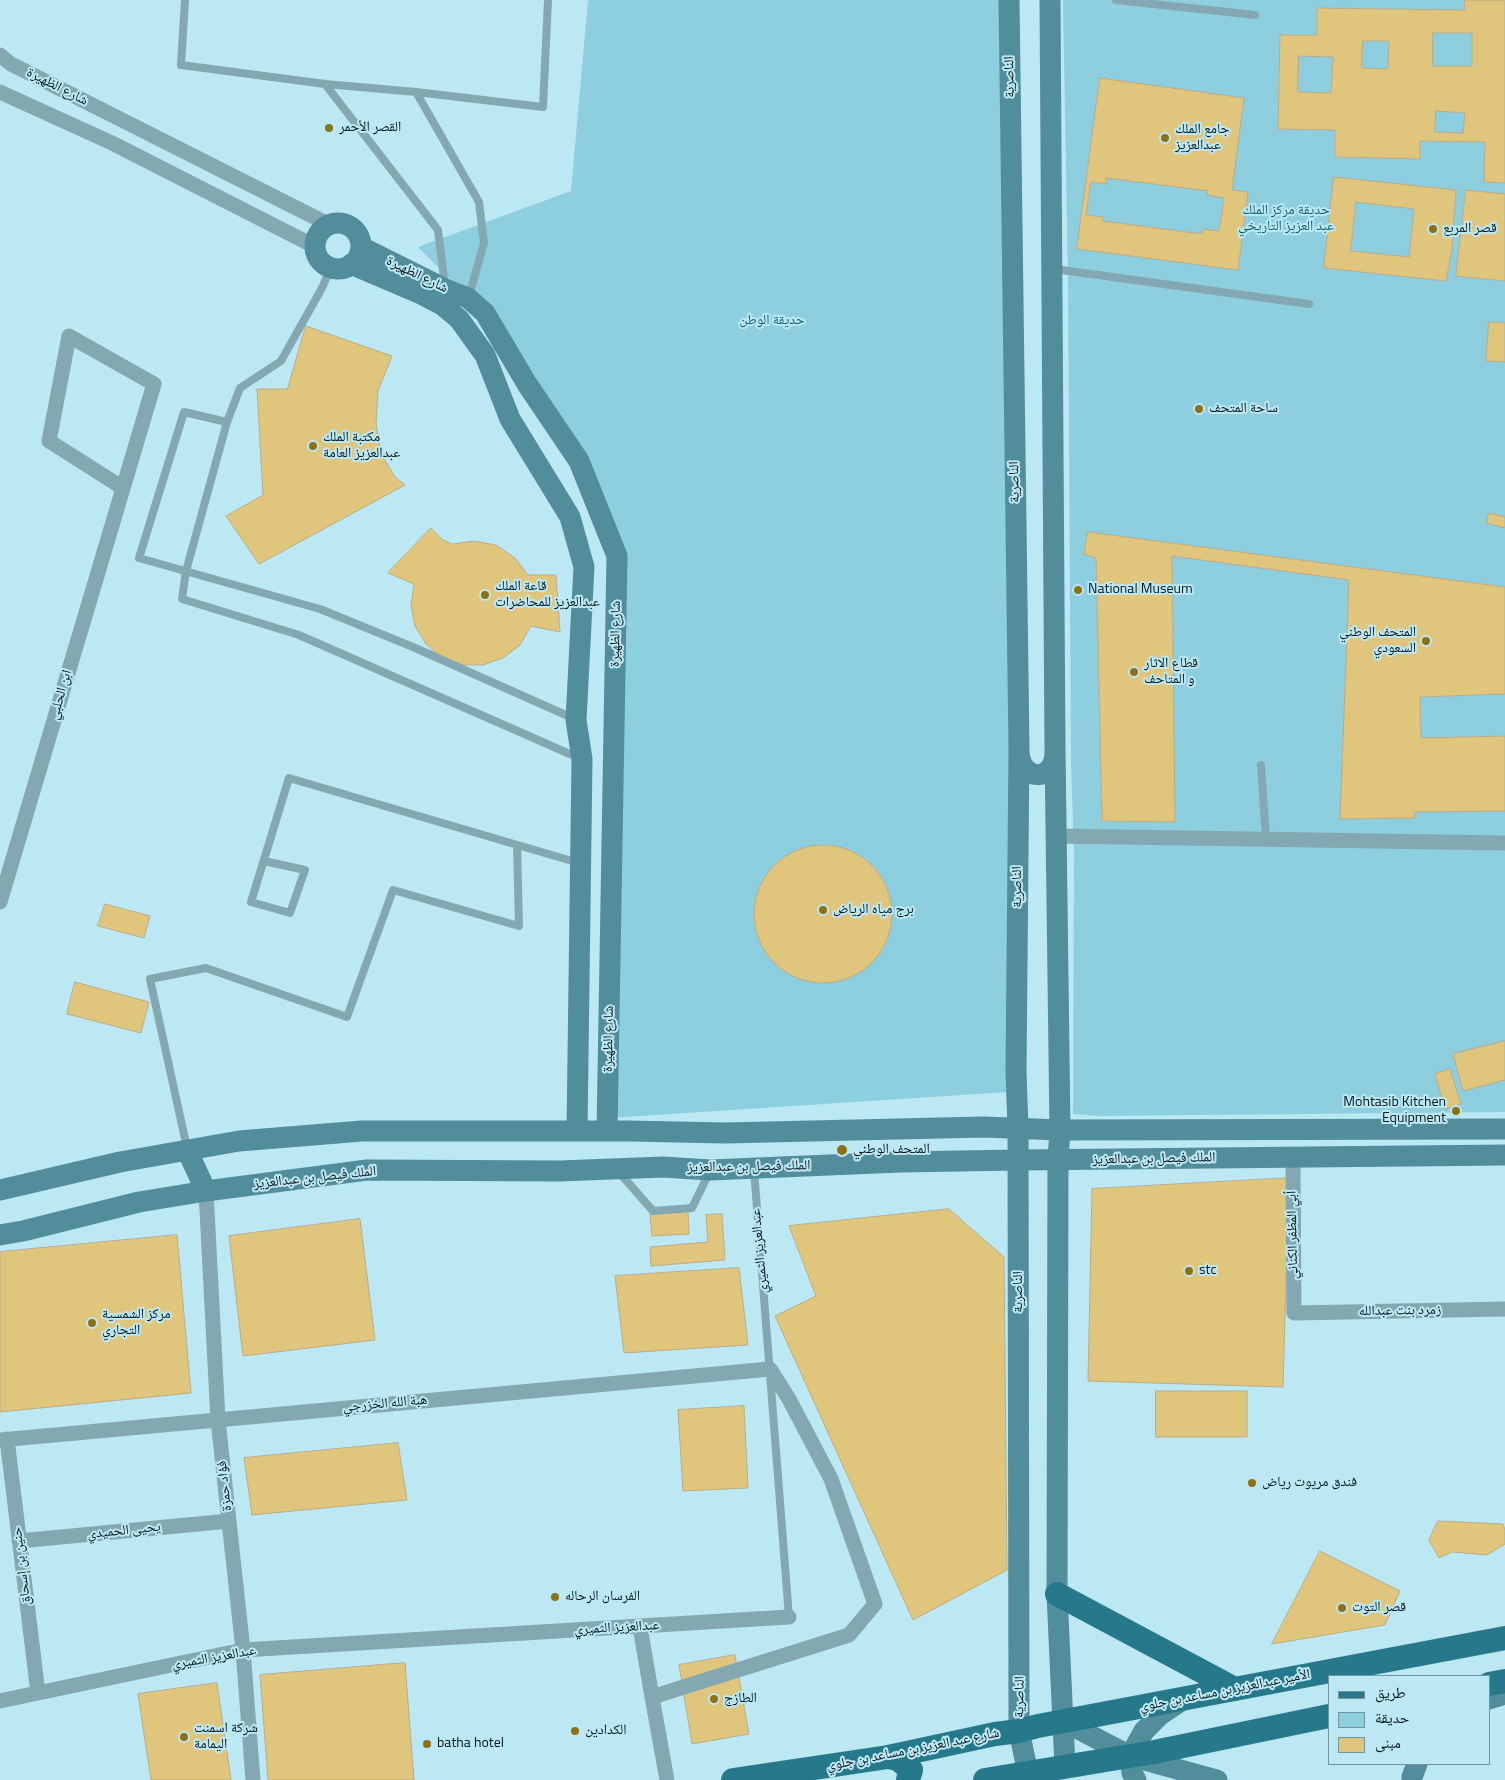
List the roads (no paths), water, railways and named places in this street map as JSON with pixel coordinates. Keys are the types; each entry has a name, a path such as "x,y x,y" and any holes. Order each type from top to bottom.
{"main road":[{"path":"1057,1594 1235,1689"},
{"name":"الأمير عبدالعزيز بن مساعد بن جلوي","path":"1063,1721 1505,1638"},
{"path":"1490,1684 1505,1681"},
{"path":"985,1780 1047,1774 1328,1716"},
{"name":"شارع عبد العزيز بن مساعد بن جلوي","path":"733,1780 888,1758 1063,1721"},
{"path":"888,1758 898,1759 911,1770 908,1780"}],"street":[{"name":"الناصرية","path":"1009,0 1019,749 1016,1072 1018,1128 1019,1731 1047,1774"},
{"path":"1047,1774 1063,1721 1057,1594 1058,1160 1060,1130 1055,749 1050,0"},
{"name":"شارع الظهيرة","path":"0,56 11,64 330,225 342,223 349,225 358,235 348,259"},
{"name":"شارع الظهيرة","path":"0,92 112,143 316,246 318,256 322,262 348,259 468,298 485,313 527,384 579,461 617,556 607,1131"},
{"path":"316,246 318,235 322,229 330,225"},
{"name":"شارع الظهيرة","path":"348,259 442,305 459,319 485,355 510,419 570,517 584,567 576,720 582,759 577,1131"},
{"name":"ابن الحلبي","path":"0,902 154,384 69,336 50,441 122,488"},
{"path":"1019,749 1023,767 1037,775 1048,771 1052,766 1055,749"},
{"path":"1056,836 1505,843"},
{"name":"الملك فيصل بن عبدالعزيز","path":"0,1190 120,1162 239,1141 362,1131 725,1133 974,1127 1060,1130 1505,1129"},
{"path":"187,1150 206,1191"},
{"name":"الملك فيصل بن عبدالعزيز","path":"0,1234 23,1231 139,1202 206,1191 367,1170 560,1172 663,1167 710,1170 1018,1160 1505,1155"},
{"name":"أبي المظفر الكناني","path":"1292,1157 1294,1313"},
{"name":"فؤاد حمزة","path":"206,1191 218,1420 243,1650 253,1780"},
{"name":"زمرد بنت عبدالله","path":"1294,1313 1505,1309"},
{"path":"652,1697 849,1635 875,1604 832,1479 770,1369"},
{"name":"هبة الله الخزرجي","path":"3,1439 770,1369"},
{"name":"حنين بن إسحاق","path":"3,1439 19,1541 38,1693"},
{"name":"يحيى الحميدي","path":"19,1541 229,1521"},
{"name":"عبدالعزيز الثميري","path":"0,1701 243,1650 789,1617"},
{"path":"640,1627 667,1780"},
{"path":"1490,1699 1505,1694"},
{"path":"1136,1780 1132,1773 1130,1756 1144,1731 1160,1715 1184,1699"},
{"path":"1063,1721 1130,1756 1217,1780"},
{"path":"1412,1780 1417,1765"}],"lane":[{"path":"185,0 181,65 325,84 416,92 543,107 548,0"},
{"path":"1116,0 1255,16"},
{"path":"325,84 438,230 445,289"},
{"path":"416,92 479,202 484,243 468,298"},
{"path":"348,259 322,288 281,360 240,388 227,422 186,571 182,599 299,635 582,759"},
{"path":"1052,269 1309,304"},
{"path":"227,422 184,412 139,558 320,609 413,647 576,720"},
{"path":"1261,765 1266,839"},
{"path":"264,860 305,870 290,913 251,902 289,778 580,864"},
{"path":"187,1150 150,979 206,968 347,1018 393,890 519,926 517,845"},
{"name":"عبدالعزيز الثميري","path":"754,1168 789,1617"},
{"path":"617,1170 653,1211 692,1208 710,1170"}],"place":[{"name":"القصر الأحمر","path":"329,128"},
{"name":"جامع الملك عبدالعزيز","path":"1165,138"},
{"name":"قصر المربع","path":"1433,229"},
{"name":"ساحة المتحف","path":"1199,409"},
{"name":"مكتبة الملك عبدالعزيز العامة","path":"313,446"},
{"name":"National Museum","path":"1078,590"},
{"name":"قاعة الملك عبدالعزيز للمحاضرات","path":"485,595"},
{"name":"المتحف الوطني السعودي","path":"1426,641"},
{"name":"قطاع الاثار و المتاحف","path":"1134,672"},
{"name":"برج مياه الرياض","path":"823,910"},
{"name":"Mohtasib Kitchen Equipment","path":"1456,1111"},
{"name":"المتحف الوطني","path":"842,1150"},
{"name":"stc","path":"1189,1271"},
{"name":"مركز الشمسية التجاري","path":"92,1323"},
{"name":"فندق مريوت رياض","path":"1252,1483"},
{"name":"الفرسان الرحاله","path":"555,1597"},
{"name":"قصر التوت","path":"1342,1608"},
{"name":"الطازج","path":"714,1699"},
{"name":"الكدادين","path":"575,1731"},
{"name":"شركة اسمنت اليمامة","path":"184,1737"},
{"name":"batha hotel","path":"427,1744"}],"park label":[{"name":"حديقة مركز الملك عبد العزيز التاريخي","path":"1286,220"},
{"name":"حديقة الوطن","path":"772,321"}]}
